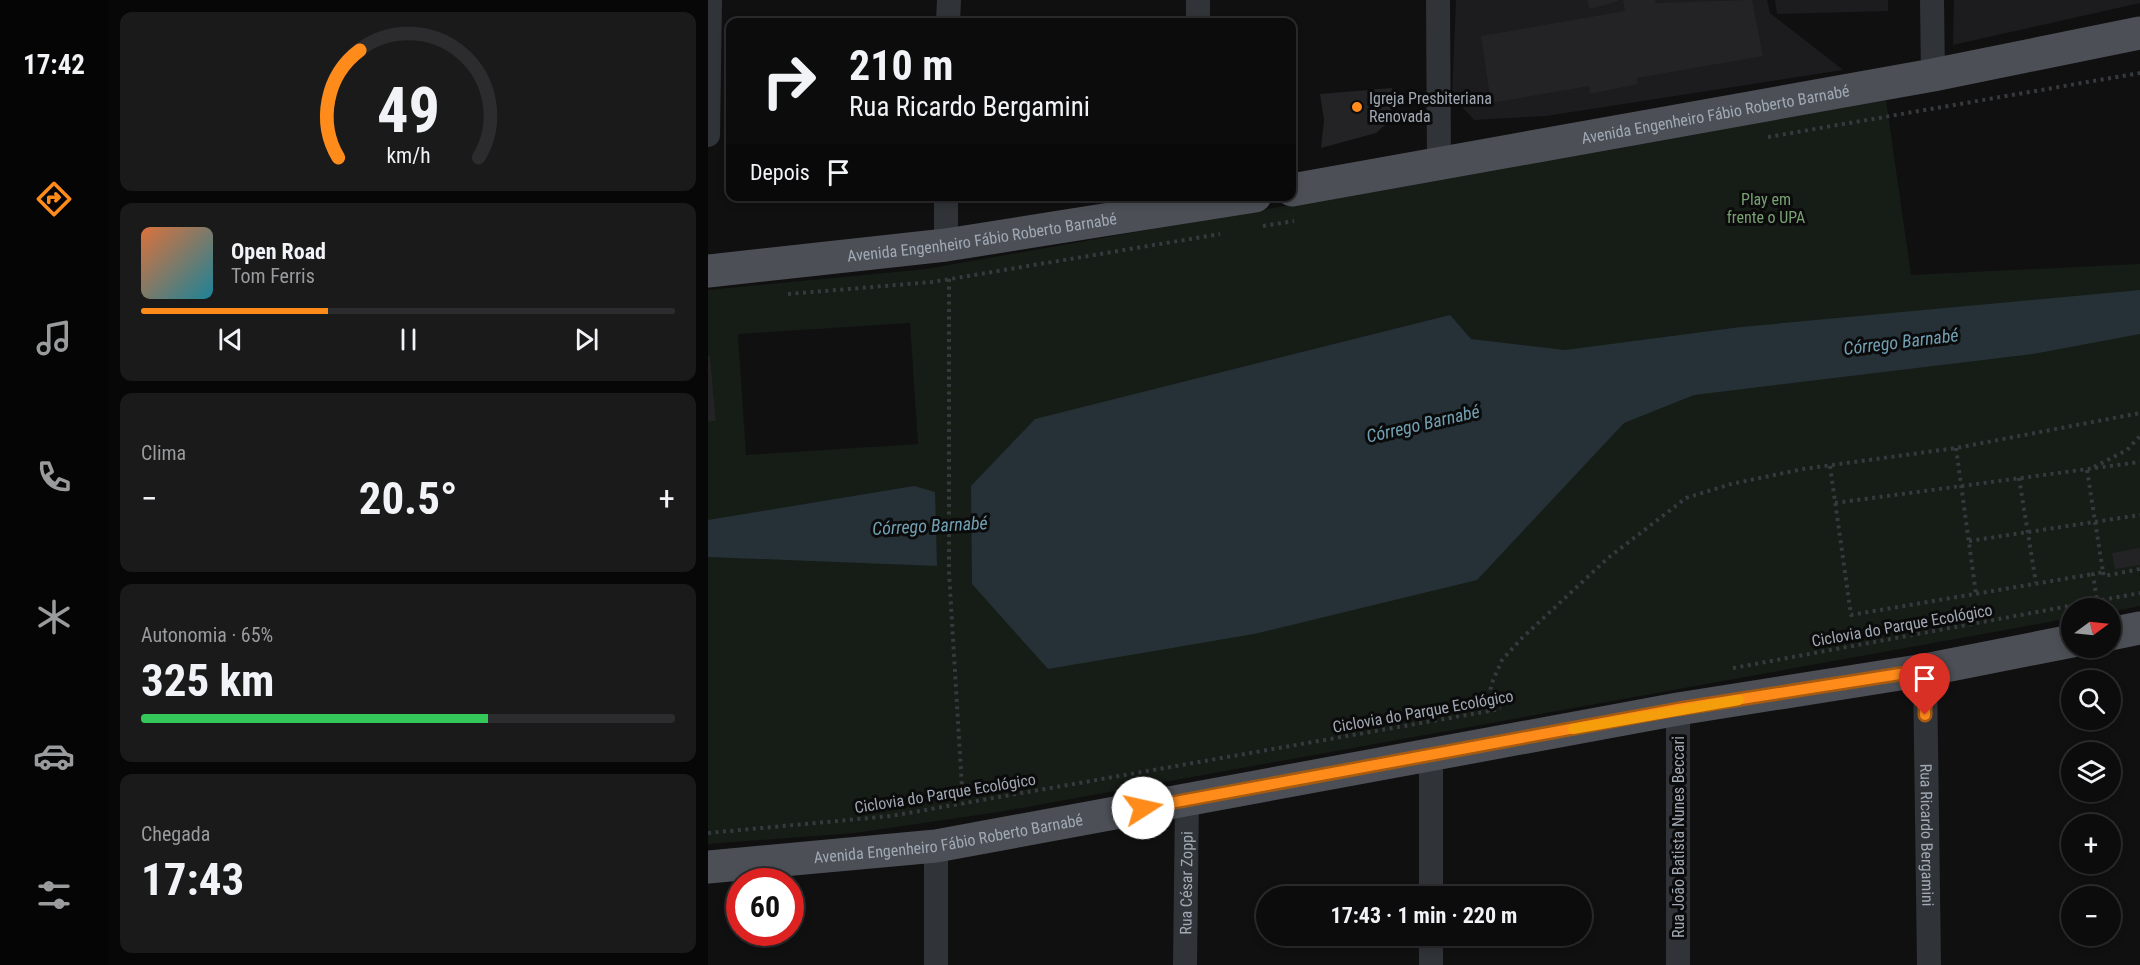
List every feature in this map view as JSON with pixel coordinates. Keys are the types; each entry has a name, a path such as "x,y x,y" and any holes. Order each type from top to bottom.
{"main road":[{"name":"Avenida Engenheiro Fábio Roberto Barnabé","path":"1296,189 1933,75 2140,33"},
{"name":"Avenida Engenheiro Fábio Roberto Barnabé","path":"708,271 946,245 1196,202"},
{"path":"2121,632 2140,628"},
{"name":"Avenida Engenheiro Fábio Roberto Barnabé","path":"708,867 936,846 1678,709 1925,670 2061,643"}],"street":[{"path":"708,135 710,0"},
{"path":"948,18 949,0"},
{"path":"1198,0 1198,18"},
{"path":"1438,0 1439,163"},
{"path":"1932,0 1933,75"},
{"path":"946,201 946,245"},
{"name":"Rua Ricardo Bergamini","path":"1925,670 1929,965"},
{"name":"Rua João Batista Nunes Beccari","path":"1678,709 1678,965"},
{"path":"1431,755 1431,886"},
{"name":"Rua César Zoppi","path":"1185,965 1187,800"},
{"path":"936,846 936,965"},
{"path":"1431,946 1431,965"}],"path":[{"path":"949,279 951,488 949,572 963,805"},
{"path":"1488,712 1491,685 1502,660 1522,638 1608,558 1686,498 1731,483 1956,448 2140,414"},
{"path":"2086,470 2106,463 2127,450 2140,436"},
{"path":"1956,448 1976,594"},
{"path":"1836,503 2140,462"},
{"path":"1830,466 1851,615 2103,572"},
{"path":"2086,470 2104,576 2140,569"},
{"path":"2019,478 2036,584"},
{"path":"1969,542 2140,515"},
{"path":"2093,574 2097,598"},
{"name":"Ciclovia do Parque Ecológico","path":"2113,598 2140,593"},
{"name":"Ciclovia do Parque Ecológico","path":"1732,668 2061,608"},
{"name":"Ciclovia do Parque Ecológico","path":"708,833 891,816 963,805 1511,708"}],"shaded area":[{"path":"1456,0 1767,0 1770,13 1843,70 1546,116 1474,120 1452,96"},
{"path":"1775,0 1888,0 1888,11 1777,14"},
{"path":"1954,0 2140,0 2140,3 1953,45"}],"green space":[{"name":"Play em frente o UPA","path":"1886,100 1911,275 2140,264 2140,606 2121,610 2121,598 2061,598 2061,620 999,812 855,833 708,844 708,422 716,421 710,357 708,356 708,290 926,269","holes":["910,323 918,444 746,455 738,334"]}],"water":[{"path":"2140,290 2140,334 2033,354 1694,395 1624,423 1477,580 1254,634 1048,669 972,584 971,486 1035,419 1450,315 1471,339 1565,350 1741,327"},
{"path":"914,486 935,492 937,566 708,557 708,520"}],"building":[{"path":"1587,0 1618,0 1619,1 1590,9"},
{"path":"1623,0 1655,0 1656,3 1752,0 1763,56 1637,78 1638,84 1590,94 1589,86 1491,103 1481,36 1625,11"},
{"name":"Igreja Presbiteriana Renovada","path":"1392,88 1391,120 1376,133 1321,148 1324,120 1320,94"},
{"path":"708,356 710,356 716,421 708,422"},
{"path":"2140,548 2140,565 2115,569 2112,553"}],"waterway":[{"name":"Córrego Barnabé","path":"926,527 980,526"}],"slow traffic":[{"path":"1573,729 1739,700"}],"place":[{"name":"Igreja Presbiteriana Renovada","path":"1357,107"}],"route":[{"path":"1143,808 1678,709 1925,670 1925,715"}]}
